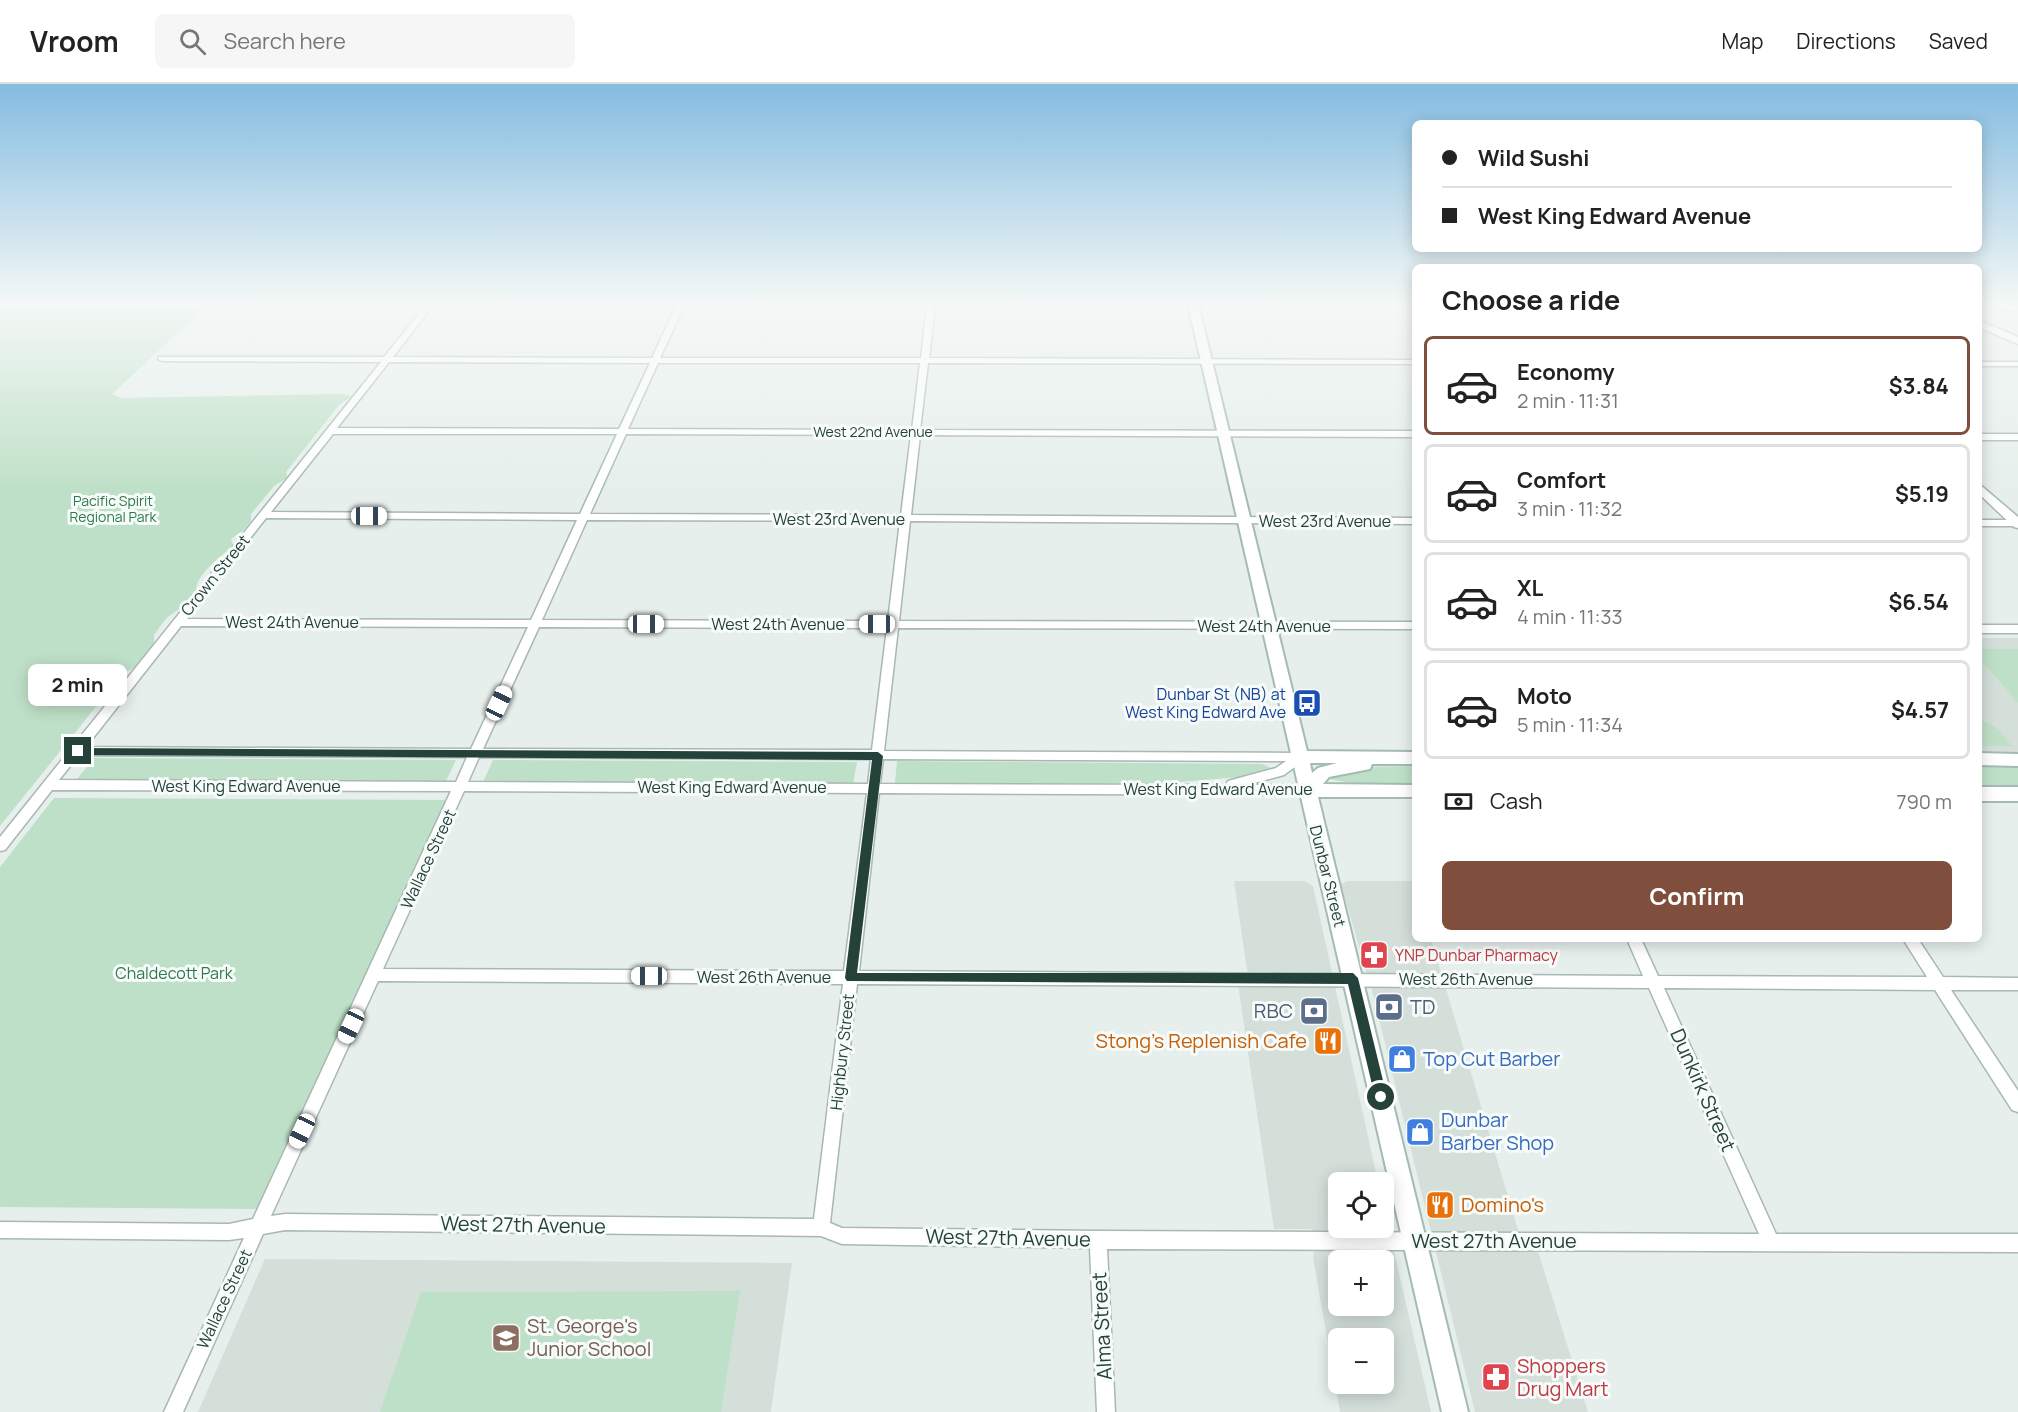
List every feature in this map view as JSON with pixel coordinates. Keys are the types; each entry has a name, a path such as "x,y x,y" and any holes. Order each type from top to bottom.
{"main road":[{"name":"Dunbar Street","path":"1208,366 1222,434 1455,1412"},
{"name":"West King Edward Avenue","path":"1300,757 1412,758"},
{"path":"1307,790 1324,772 1376,763 1383,758"},
{"path":"1982,759 2018,760"},
{"name":"West King Edward Avenue","path":"1307,790 1412,791"},
{"path":"1982,794 2018,794"}],"street":[{"name":"Crown Street","path":"0,846 78,751 382,366"},
{"name":"Wallace Street","path":"173,1412 653,366"},
{"name":"Highbury Street","path":"821,1228 923,366"},
{"name":"West 22nd Avenue","path":"331,431 1412,434"},
{"path":"1982,436 2018,437"},
{"path":"1982,490 2018,523"},
{"name":"West 23rd Avenue","path":"264,515 1412,521"},
{"path":"1982,523 2018,523"},
{"name":"West 24th Avenue","path":"178,622 1412,626"},
{"path":"1982,629 2018,629"},
{"name":"West King Edward Avenue","path":"78,751 1300,757"},
{"path":"1185,789 1250,780 1280,772 1300,757"},
{"name":"West King Edward Avenue","path":"49,785 1307,790"},
{"name":"Dunkirk Street","path":"1635,942 1771,1242"},
{"path":"1912,942 2018,1105"},
{"name":"West 26th Avenue","path":"374,975 1353,978 2018,984"},
{"name":"West 27th Avenue","path":"0,1230 229,1232 285,1222 821,1228 842,1236 1098,1240 2018,1243"},
{"name":"Alma Street","path":"1098,1240 1106,1412"}],"shaded area":[{"path":"1982,638 2018,638 2018,754 1982,753"},
{"path":"1234,881 1304,881 1313,886 1376,1172 1328,1172 1328,1238 1391,1238 1394,1250 1328,1250 1328,1316 1394,1316 1394,1252 1431,1412 1340,1412 1337,1394 1394,1394 1394,1328 1328,1328 1328,1343 1313,1257 1315,1249 1312,1229 1274,1229 1238,984 1249,983"},
{"path":"1348,881 1412,881 1412,942 1432,942 1524,1250 1538,1251 1588,1412 1475,1412 1374,998 1341,884"},
{"name":"St. George's Junior School","path":"265,1259 792,1263 771,1412 198,1412"}],"green space":[{"name":"Pacific Spirit Regional Park","path":"0,366 142,366 112,394 121,398 340,394 352,396 339,405 286,472 287,478 274,486 251,514 251,521 244,530 231,539 233,545 203,574 196,587 199,593 163,623 154,635 154,648 136,667 123,673 0,826"},
{"path":"1982,649 2018,649 2018,703 1982,661"},
{"path":"1982,722 1994,726 2012,746 1982,746"},
{"path":"94,758 456,760 446,781 77,779"},
{"path":"493,760 857,762 853,784 483,782"},
{"path":"897,761 1262,764 1273,769 1252,776 1167,783 895,783"},
{"path":"1982,765 2018,765 2018,788 1982,788"},
{"path":"1412,766 1412,785 1356,784 1329,779 1327,775 1366,767"},
{"name":"Chaldecott Park","path":"54,798 448,800 257,1209 0,1207 0,867"},
{"path":"740,1291 721,1412 380,1412 421,1292"}],"place":[{"name":"Dunbar St (NB) at West King Edward Ave","path":"1307,703"},
{"name":"YNP Dunbar Pharmacy","path":"1374,955"},
{"name":"TD","path":"1389,1007"},
{"name":"RBC","path":"1314,1011"},
{"name":"Stong's Replenish Cafe","path":"1328,1041"},
{"name":"Top Cut Barber","path":"1402,1059"},
{"name":"Dunbar Barber Shop","path":"1420,1132"},
{"name":"Domino's","path":"1440,1205"},
{"name":"St. George's Junior School","path":"506,1338"},
{"name":"Shoppers Drug Mart","path":"1496,1377"}],"route":[{"path":"78,751 878,756 851,978 1353,978 1381,1097"}]}
